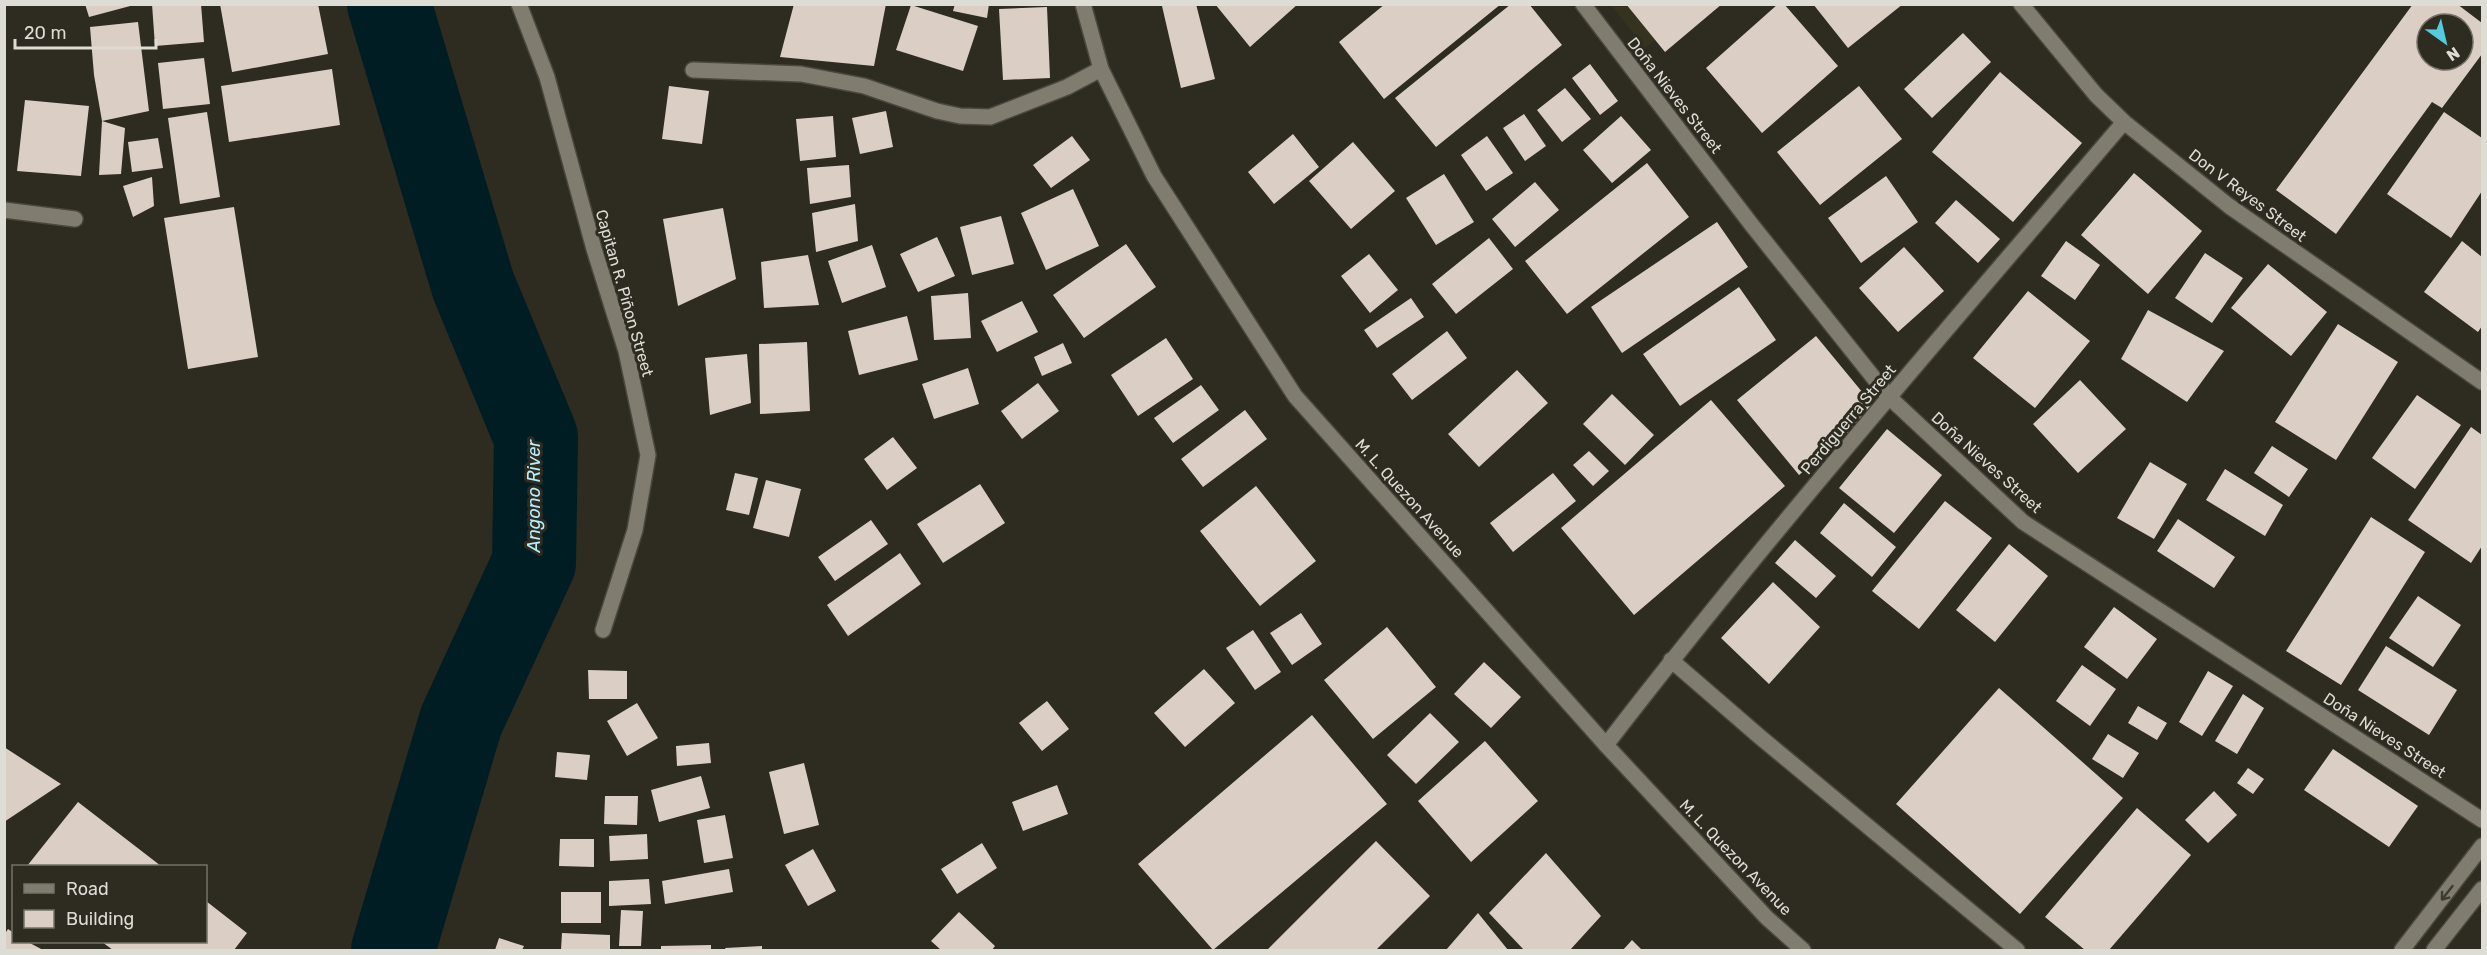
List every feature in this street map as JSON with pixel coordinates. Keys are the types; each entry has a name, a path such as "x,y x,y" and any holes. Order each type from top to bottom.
{"street":[{"name":"Capitan R. Piñon Street","path":"519,4 547,78 594,249 626,351 648,455 635,530 603,630"},
{"name":"M. L. Quezon Avenue","path":"1083,4 1101,69 1154,176 1295,396 1606,745 1767,918 1803,951"},
{"name":"Doña Nieves Street","path":"1582,4 1751,224 1889,397 2023,522 2482,820"},
{"name":"Don V Reyes Street","path":"2021,4 2096,95 2124,122 2229,206 2482,382"},
{"path":"693,70 801,75 864,86 960,116 990,117 1067,87 1101,69"},
{"name":"Perdiguerra Street","path":"1606,745 1671,660 1889,397 2124,122"},
{"path":"4,210 75,219"},
{"path":"1671,660 2017,951"},
{"path":"2402,951 2482,846"},
{"path":"2434,951 2482,889"}],"shaded area":[{"path":"1611,5 1701,5 1645,48"}],"building":[{"path":"85,4 134,4 134,5 89,17"},
{"path":"152,4 201,4 204,42 155,46"},
{"path":"220,4 318,4 328,54 232,72"},
{"path":"794,4 886,4 874,66 780,57"},
{"path":"955,4 989,4 987,18 953,11"},
{"path":"1196,4 1215,79 1181,88 1162,6"},
{"path":"1215,4 1298,4 1250,47"},
{"path":"1385,4 1501,4 1384,99 1339,42"},
{"path":"1511,4 1529,4 1562,45 1436,147 1395,98"},
{"path":"1626,4 1722,4 1665,52"},
{"path":"1778,4 1784,4 1838,66 1762,133 1706,68"},
{"path":"1813,4 1903,4 1848,48"},
{"path":"2413,4 2457,4 2468,12 2415,12 2415,72 2469,72 2442,108 2432,102 2336,234 2276,190"},
{"path":"911,5 978,26 963,71 896,50"},
{"path":"1047,7 1050,78 1003,80 999,9"},
{"path":"2475,18 2482,23 2482,54 2475,63"},
{"path":"138,22 149,111 102,121 94,75 90,27"},
{"path":"1963,33 1991,62 1932,118 1904,89"},
{"path":"204,58 210,104 163,109 158,63"},
{"path":"1590,64 1618,101 1600,115 1572,78"},
{"path":"332,69 340,125 229,142 221,86"},
{"path":"2000,72 2082,143 2013,222 1932,152"},
{"path":"669,86 709,91 702,144 662,139"},
{"path":"1859,86 1902,139 1820,205 1777,152"},
{"path":"1565,88 1591,119 1562,142 1537,110"},
{"path":"25,100 89,106 81,176 17,171"},
{"path":"886,111 893,147 860,154 852,118"},
{"path":"207,112 220,197 180,204 168,118"},
{"path":"2444,112 2482,138 2482,191 2451,238 2387,194"},
{"path":"1524,114 1546,146 1525,161 1503,128"},
{"path":"833,116 836,157 800,161 796,119"},
{"path":"1621,116 1651,150 1612,183 1583,150"},
{"path":"102,121 125,128 121,174 99,175"},
{"path":"1293,134 1319,167 1274,204 1248,172"},
{"path":"1072,136 1090,160 1051,188 1033,165"},
{"path":"1487,136 1513,173 1486,191 1461,155"},
{"path":"158,138 163,168 132,172 128,142"},
{"path":"1353,142 1395,191 1351,229 1309,181"},
{"path":"1647,163 1689,217 1567,314 1525,261"},
{"path":"849,165 851,197 810,204 807,168"},
{"path":"2134,173 2202,231 2148,294 2081,235"},
{"path":"1444,174 1474,222 1436,245 1406,198"},
{"path":"1886,176 1918,222 1861,263 1828,218"},
{"path":"152,177 154,206 133,217 123,186"},
{"path":"1535,182 1559,210 1515,247 1492,219"},
{"path":"1073,189 1099,246 1046,270 1021,213"},
{"path":"1956,200 2000,239 1978,263 1935,223"},
{"path":"855,204 858,241 816,252 812,213"},
{"path":"234,207 258,357 188,369 164,218"},
{"path":"723,208 736,279 678,306 663,219"},
{"path":"1001,216 1014,264 972,275 960,227"},
{"path":"1717,222 1748,267 1622,353 1591,307"},
{"path":"937,237 955,276 918,292 900,254"},
{"path":"1489,238 1513,269 1456,314 1432,284"},
{"path":"2066,241 2100,265 2075,300 2041,276"},
{"path":"2462,241 2482,257 2482,326 2478,332 2424,292"},
{"path":"1126,244 1156,287 1084,338 1053,295"},
{"path":"872,245 886,287 842,303 828,261"},
{"path":"1904,247 1944,291 1898,332 1859,288"},
{"path":"2205,253 2243,278 2212,323 2175,298"},
{"path":"1369,254 1398,290 1370,313 1341,276"},
{"path":"808,255 819,305 764,308 761,262"},
{"path":"2268,264 2327,312 2291,356 2231,308"},
{"path":"1739,287 1776,340 1680,406 1643,354"},
{"path":"2028,291 2090,341 2035,408 1973,358"},
{"path":"968,293 971,338 934,340 931,296"},
{"path":"1411,298 1424,317 1377,348 1364,330"},
{"path":"1022,301 1038,332 997,352 981,321"},
{"path":"2148,310 2224,351 2187,402 2121,359"},
{"path":"907,316 918,360 859,375 848,331"},
{"path":"2338,324 2398,362 2336,460 2275,422"},
{"path":"1447,331 1467,358 1412,400 1392,374"},
{"path":"1816,336 1877,410 1799,475 1737,400"},
{"path":"1166,338 1193,379 1138,416 1111,375"},
{"path":"807,342 810,411 760,414 759,344"},
{"path":"1063,343 1072,363 1042,376 1034,357"},
{"path":"747,354 751,403 710,415 705,358"},
{"path":"968,368 979,404 934,419 922,384"},
{"path":"1517,370 1548,403 1479,467 1448,434"},
{"path":"2080,380 2126,429 2078,473 2033,424"},
{"path":"1038,383 1059,411 1022,439 1001,411"},
{"path":"1201,385 1219,410 1173,443 1154,418"},
{"path":"1612,394 1654,435 1625,465 1583,424"},
{"path":"2417,395 2461,425 2415,489 2372,458"},
{"path":"1711,400 1785,486 1634,615 1561,528"},
{"path":"1245,410 1267,439 1203,487 1181,459"},
{"path":"2471,427 2482,435 2482,546 2471,563 2408,520"},
{"path":"1887,429 1942,475 1894,533 1839,488"},
{"path":"893,437 917,468 887,490 864,459"},
{"path":"2272,446 2308,469 2289,497 2254,473"},
{"path":"1589,451 1609,471 1593,486 1573,465"},
{"path":"2150,462 2187,484 2154,539 2117,518"},
{"path":"2225,469 2283,505 2265,536 2206,500"},
{"path":"735,473 758,478 749,515 726,510"},
{"path":"1553,473 1576,501 1513,552 1490,523"},
{"path":"766,480 801,489 789,537 753,528"},
{"path":"980,484 1005,523 943,563 917,524"},
{"path":"1256,486 1316,561 1260,606 1200,531"},
{"path":"1945,501 1992,538 1919,629 1872,591"},
{"path":"1844,503 1896,547 1872,577 1820,533"},
{"path":"2371,517 2425,552 2341,685 2286,651"},
{"path":"2178,519 2235,557 2214,588 2157,551"},
{"path":"871,520 888,544 835,581 818,557"},
{"path":"1795,540 1836,576 1816,598 1775,563"},
{"path":"2009,544 2048,576 1995,642 1956,610"},
{"path":"900,553 921,584 848,636 827,605"},
{"path":"1773,582 1820,627 1769,684 1721,638"},
{"path":"2418,596 2461,625 2433,667 2389,638"},
{"path":"2114,607 2157,639 2127,679 2084,647"},
{"path":"1301,613 1322,644 1292,665 1270,633"},
{"path":"1387,627 1436,687 1373,739 1324,680"},
{"path":"1253,630 1281,672 1255,690 1226,648"},
{"path":"2386,646 2457,690 2429,735 2358,690"},
{"path":"1484,662 1521,697 1491,728 1454,694"},
{"path":"2082,665 2116,689 2090,726 2056,701"},
{"path":"1204,669 1235,703 1185,747 1154,713"},
{"path":"588,670 627,671 627,699 589,699"},
{"path":"2208,671 2233,686 2202,736 2179,722"},
{"path":"1999,688 2123,798 2020,914 1896,804"},
{"path":"2243,694 2264,708 2237,754 2215,741"},
{"path":"1047,701 1069,729 1042,751 1019,723"},
{"path":"637,703 658,738 627,756 607,721"},
{"path":"2138,706 2167,723 2157,740 2128,723"},
{"path":"1430,713 1459,742 1416,784 1387,755"},
{"path":"1312,715 1387,804 1213,950 1138,864"},
{"path":"2108,734 2139,753 2123,778 2092,759"},
{"path":"1485,741 1538,801 1471,862 1418,801"},
{"path":"709,743 711,763 677,766 676,746"},
{"path":"4,747 61,784 4,822"},
{"path":"2333,749 2418,806 2389,847 2304,790"},
{"path":"557,752 590,755 587,780 555,777"},
{"path":"804,763 819,825 784,834 769,772"},
{"path":"2248,768 2264,779 2253,794 2237,783"},
{"path":"701,776 710,808 659,822 651,790"},
{"path":"1057,785 1068,814 1023,831 1012,802"},
{"path":"2214,791 2237,815 2208,843 2185,820"},
{"path":"605,796 638,796 637,825 604,824"},
{"path":"78,802 160,865 28,865"},
{"path":"2137,808 2191,855 2109,950 2085,950 2045,917"},
{"path":"725,815 733,858 704,863 697,820"},
{"path":"647,834 648,859 610,861 609,836"},
{"path":"560,839 594,839 594,867 559,866"},
{"path":"1376,841 1430,896 1376,950 1267,950"},
{"path":"982,843 997,868 957,894 941,869"},
{"path":"813,849 836,891 808,906 785,865"},
{"path":"1546,853 1601,916 1570,950 1524,950 1489,913"},
{"path":"729,869 733,892 665,904 662,881"},
{"path":"649,879 651,904 609,906 609,881"},
{"path":"561,892 601,892 601,923 561,923"},
{"path":"207,902 247,933 234,950 113,950 103,943 207,943"},
{"path":"621,910 643,911 641,946 619,946"},
{"path":"959,912 995,946 992,950 941,950 931,941"},
{"path":"1478,913 1508,950 1446,950"},
{"path":"8,929 12,932 12,943 30,943 43,950 4,950 4,935"},
{"path":"562,933 610,935 610,950 561,950"},
{"path":"499,938 524,946 522,950 495,950"},
{"path":"1632,940 1642,950 1623,950"},
{"path":"711,945 711,950 661,950 661,946"},
{"path":"762,946 762,950 726,950 725,948"}],"waterway":[{"name":"Angono River","path":"389,4 473,285 536,437 534,563 461,721 393,950"}]}
